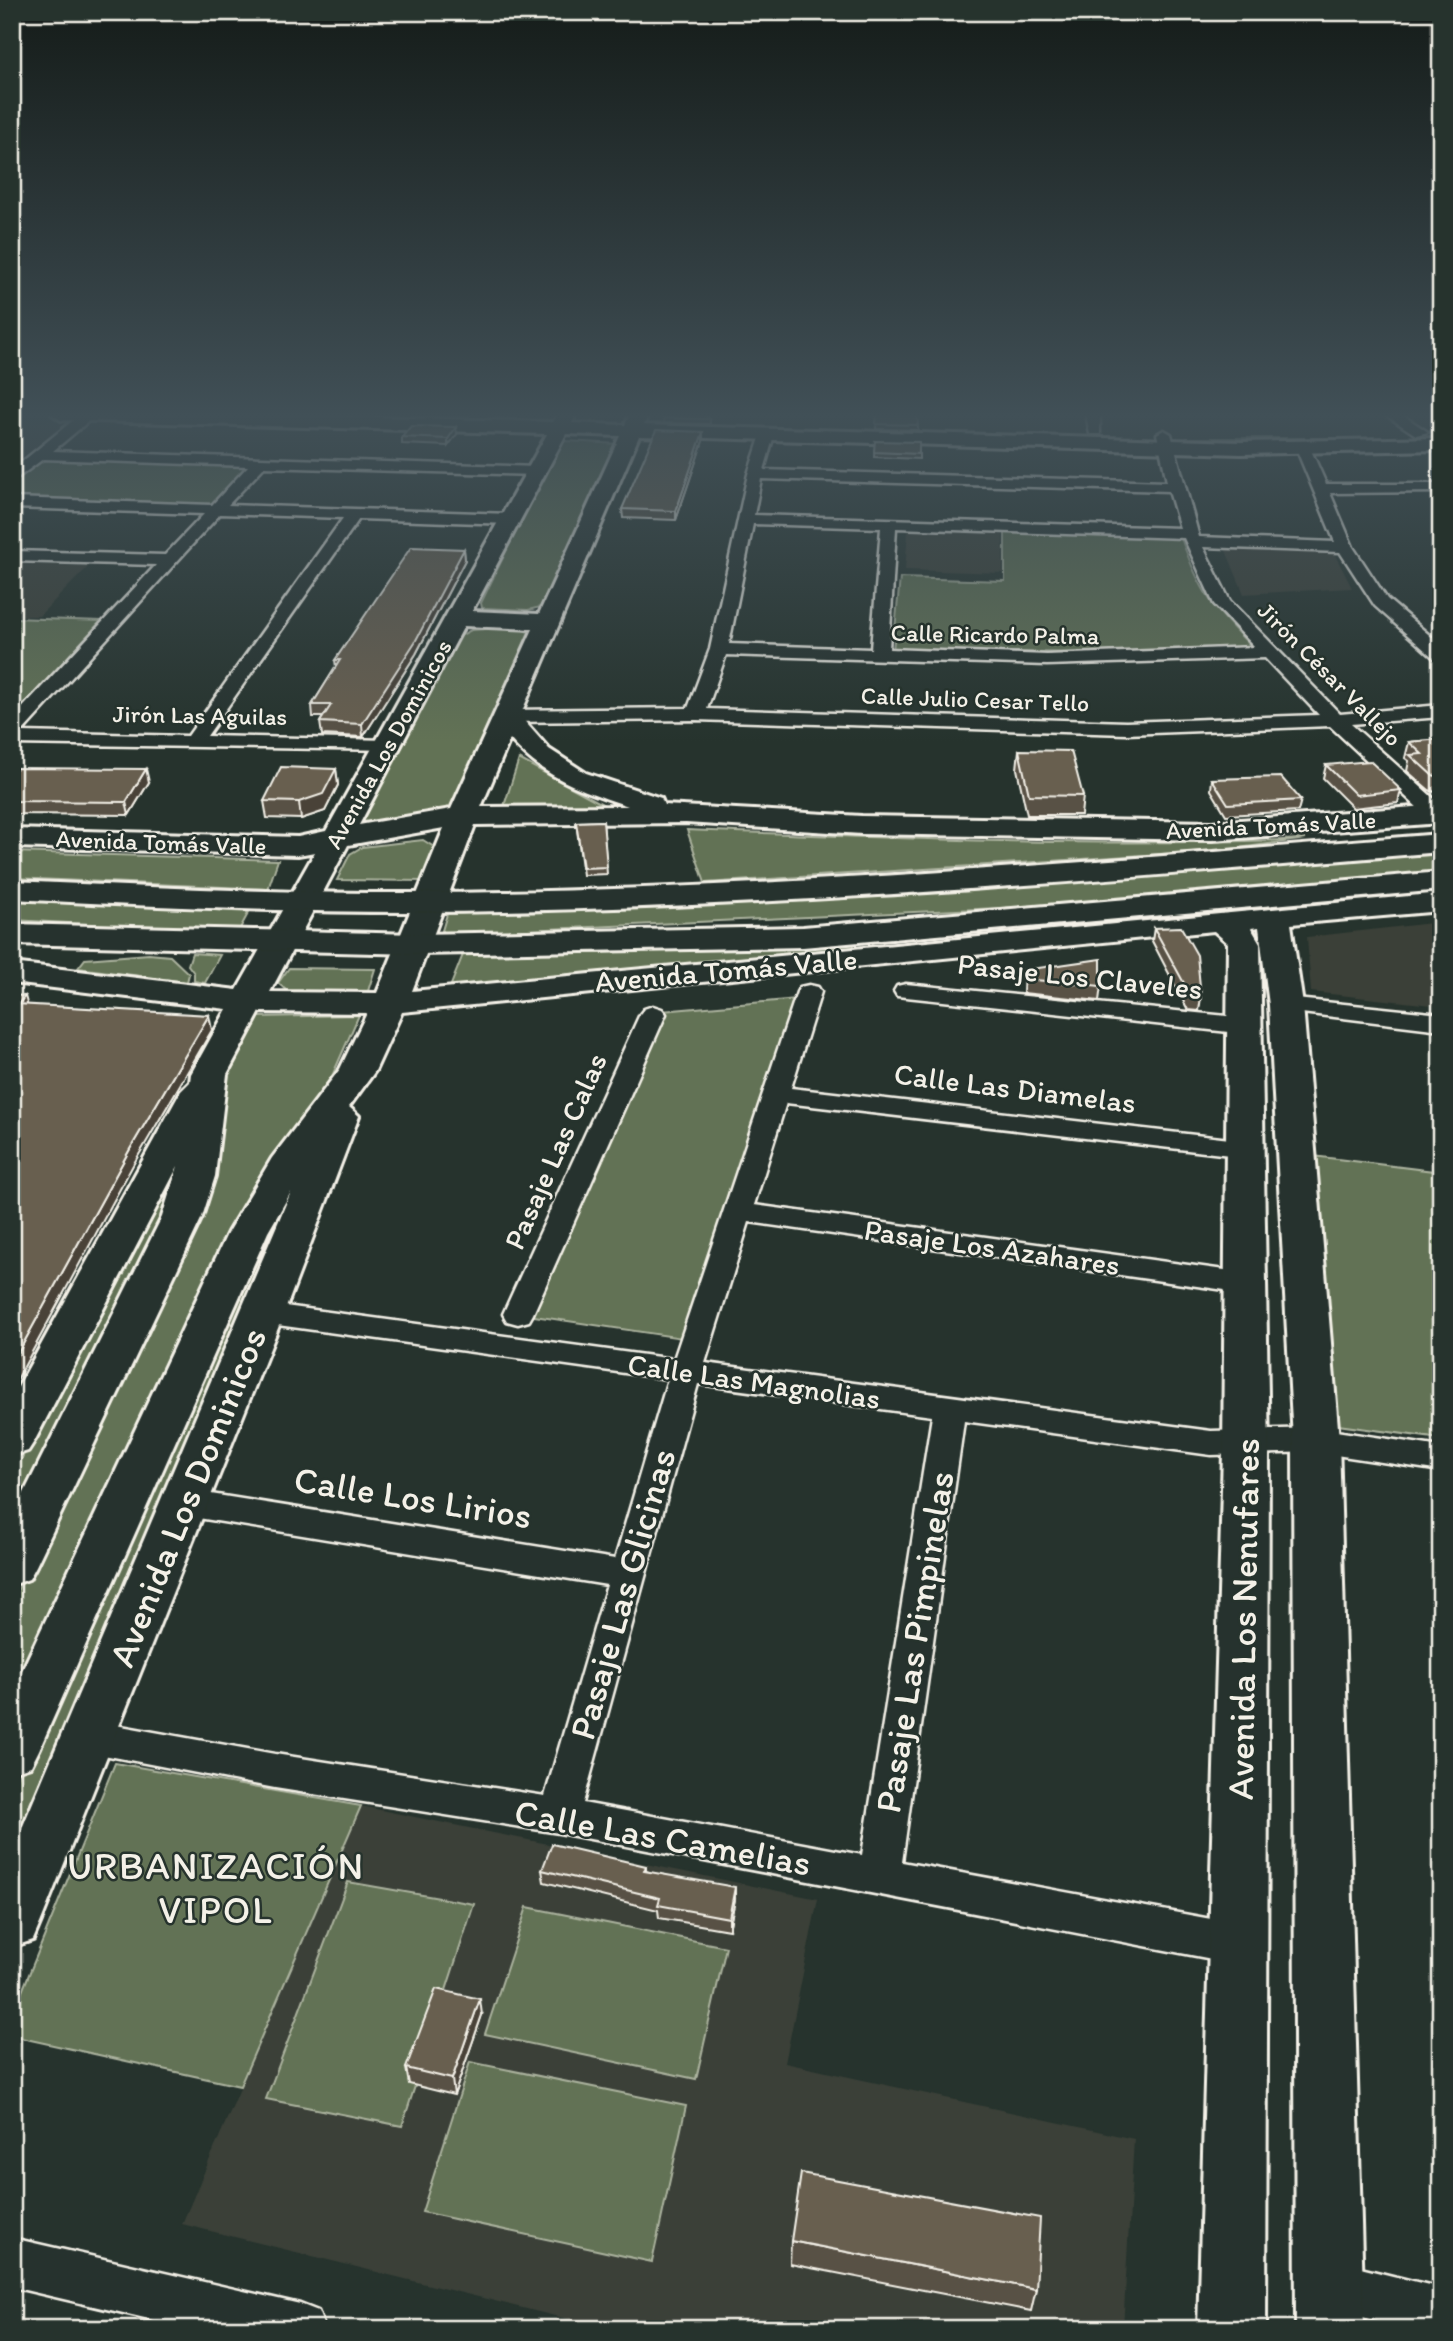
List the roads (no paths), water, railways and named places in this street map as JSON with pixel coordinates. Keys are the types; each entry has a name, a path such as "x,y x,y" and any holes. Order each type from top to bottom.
{"main road":[{"name":"Avenida Los Dominicos","path":"12,1440 509,523"},
{"name":"Avenida Los Dominicos","path":"12,1921 186,1503 357,1070 416,944 463,816 589,523"},
{"path":"457,618 547,622"},
{"path":"506,716 539,755 576,779 624,797 686,814"},
{"name":"Avenida Tomás Valle","path":"12,838 298,846 463,816 686,814 862,825 1106,831 1212,831 1440,822"},
{"name":"Avenida Tomás Valle","path":"12,890 302,903 432,902 909,883 1440,822"},
{"name":"Avenida Tomás Valle","path":"12,934 416,944 803,937 1441,881"},
{"name":"Avenida Tomás Valle","path":"12,973 249,1002 389,1003 1220,921 1441,902"},
{"name":"Avenida Los Nenufares","path":"1232,2329 1247,1149 1266,1015 1274,916"},
{"name":"Avenida Los Nenufares","path":"1220,921 1238,932 1244,943 1266,1015 1316,1440 1329,2307"},
{"name":"Avenida Los Dominicos","path":"12,1750 248,1232 291,1158 357,1070"},
{"name":"Avenida Los Dominicos","path":"12,1566 182,1217 196,1176 209,1074"}],"street":[{"path":"12,731 201,523"},
{"path":"194,741 348,523"},
{"path":"696,714 719,649 745,523"},
{"path":"879,656 889,523"},
{"path":"894,523 1345,547"},
{"name":"Jirón César Vallejo","path":"1188,523 1214,590 1223,604 1335,720 1440,822"},
{"path":"1336,523 1345,547 1381,602 1441,655"},
{"path":"12,556 168,560"},
{"path":"1421,639 1441,638"},
{"name":"Calle Ricardo Palma","path":"719,649 879,656 1094,660 1271,652"},
{"name":"Calle Julio Cesar Tello","path":"506,716 696,714 1080,727 1335,720 1441,710"},
{"name":"Jirón Las Aguilas","path":"12,738 388,746"},
{"name":"Pasaje Los Claveles","path":"906,991 1266,1015 1441,1022"},
{"name":"Pasaje Las Glicinas","path":"559,1816 686,1371 809,992"},
{"name":"Pasaje Las Calas","path":"518,1314 653,1014"},
{"name":"Calle Las Diamelas","path":"776,1094 1247,1149"},
{"name":"Pasaje Los Azahares","path":"737,1211 1247,1283"},
{"name":"Calle Las Magnolias","path":"263,1313 1211,1443 1316,1440 1441,1458"},
{"name":"Pasaje Las Pimpinelas","path":"879,1876 950,1407"},
{"name":"Calle Los Lirios","path":"186,1503 628,1575"},
{"name":"Calle Las Camelias","path":"88,1736 275,1771 559,1816 1238,1944"},
{"path":"12,2262 300,2329"},
{"path":"1329,2307 1441,2313"}],"district":[{"name":"URBANIZACIÓN VIPOL","path":"216,1888"}]}
